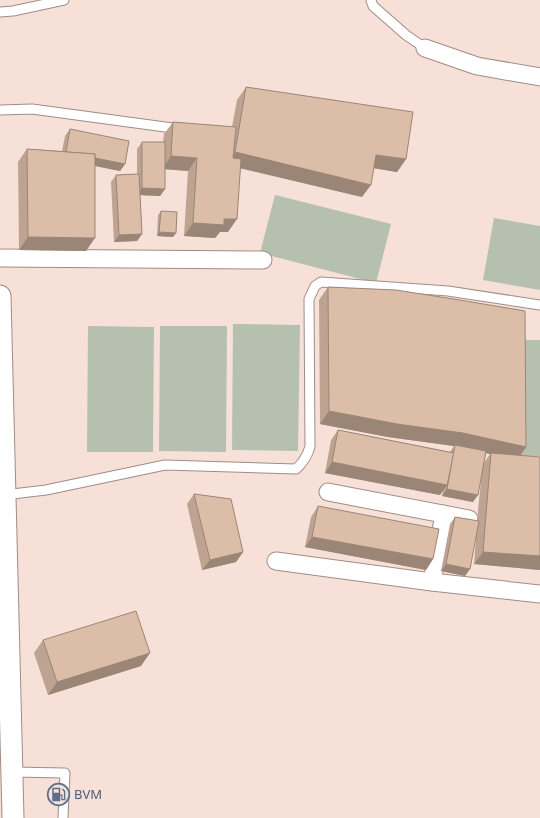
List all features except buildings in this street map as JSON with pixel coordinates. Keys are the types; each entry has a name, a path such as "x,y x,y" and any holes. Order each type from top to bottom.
{"street":[{"path":"425,48 477,66 540,77"},
{"path":"0,258 263,260"},
{"path":"0,296 4,623 13,818"},
{"path":"328,492 469,519"},
{"path":"432,582 444,514"},
{"path":"276,561 432,582 540,594"}],"lane":[{"path":"0,12 13,11 64,0"},
{"path":"371,0 373,6 406,35 425,48"},
{"path":"0,110 32,109 187,130"},
{"path":"3,495 46,490 165,465 296,469 303,463 310,447 309,299 315,286 321,282 448,290 540,305"},
{"path":"12,772 64,773 63,818"}],"green space":[{"path":"275,195 391,224 376,283 260,253"},
{"path":"494,218 540,226 540,290 483,280"},
{"path":"233,324 300,325 298,451 232,450"},
{"path":"88,326 154,327 153,452 87,452"},
{"path":"160,326 227,326 226,452 159,451"},
{"path":"518,340 540,340 540,456 521,456"}],"place":[{"name":"BVM","path":"59,794"}]}
